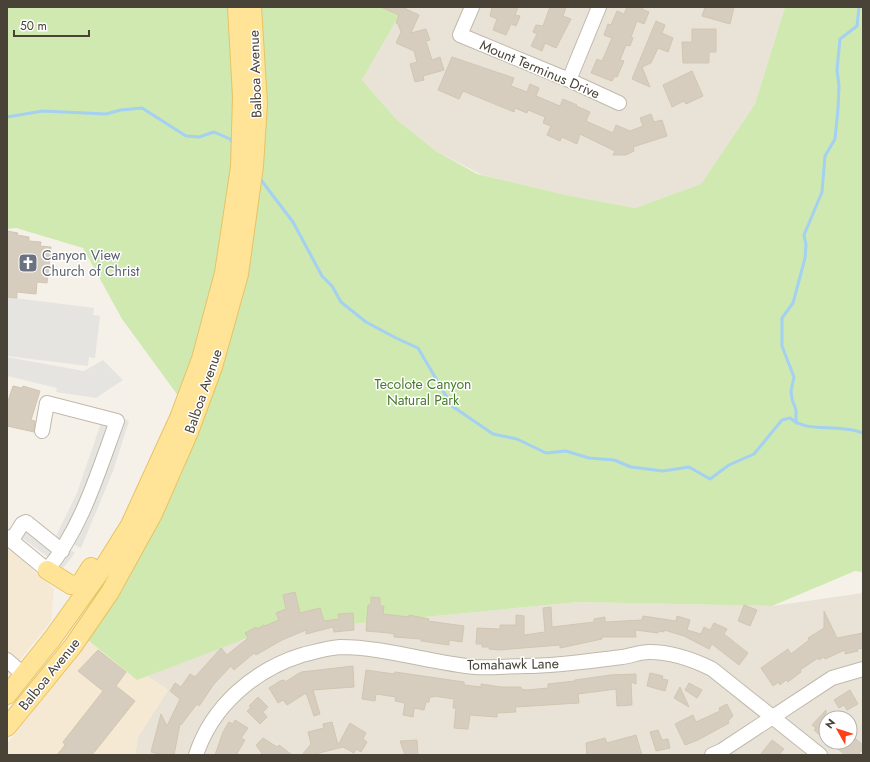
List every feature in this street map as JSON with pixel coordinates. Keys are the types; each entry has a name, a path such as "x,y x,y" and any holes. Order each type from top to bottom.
{"main road":[{"name":"Balboa Avenue","path":"7,695 64,622 105,565 130,526 179,418 201,359 224,273 240,167 242,97 237,7"},
{"name":"Balboa Avenue","path":"7,727 73,646 110,592 153,514 190,432 213,366 239,274 254,166 258,103 252,7"},
{"path":"47,570 71,585 80,584 108,543 129,505 137,486 179,418"},
{"path":"47,570 66,591 68,603 64,622"}],"street":[{"name":"Mount Terminus Drive","path":"472,7 460,35 569,80 619,103"},
{"path":"569,80 599,7"},
{"path":"42,431 47,404 117,421 74,532 62,551 47,570 9,538 22,524 26,522 62,551"},
{"name":"Tomahawk Lane","path":"196,755 211,724 227,703 244,686 261,673 282,662 315,651 339,647 368,650 475,667 546,666 647,652 669,653 692,659 712,669 820,755"},
{"path":"7,660 24,675"},
{"path":"712,755 774,718 832,678 863,669"}],"shaded area":[{"path":"404,7 785,7 755,104 701,184 635,208 566,195 482,175 436,151 397,120 362,80"},
{"path":"7,297 94,308 93,315 100,316 95,358 89,357 88,366 7,356"},
{"path":"7,357 84,371 103,360 123,380 96,398 56,392 57,388 7,376"},
{"path":"109,411 129,421 113,471 81,548 56,536 77,493 101,423"},
{"path":"32,522 75,553 63,568 21,537"},
{"path":"7,546 54,589 51,621 7,676"},
{"path":"863,593 863,755 135,755 138,737 168,690 124,660 323,627 578,602 772,606"},
{"path":"88,640 124,660 168,690 138,737 135,755 7,755 7,744"}],"green space":[{"name":"Tecolote Canyon Natural Park","path":"7,7 404,7 362,80 397,120 436,151 477,174 566,195 635,208 701,184 755,104 785,7 863,7 863,572 855,571 772,606 578,602 323,627 245,639 137,680 88,640 159,521 181,475 201,427 122,319 83,248 16,228 7,229"}],"building":[{"path":"381,7 402,7 419,15 411,33 426,29 430,40 426,41 432,60 440,57 444,70 423,76 424,80 415,82 410,64 417,62 414,51 396,43 401,32 398,24 396,23 399,15"},
{"path":"492,7 518,7 515,15 520,16 516,26 511,24 506,35 493,30 497,19 490,16"},
{"path":"550,7 566,7 563,16 571,19 556,48 545,43 542,51 531,46 537,34 533,32 536,25 543,26"},
{"path":"627,7 643,7 642,9 649,12 644,24 637,21 631,37 633,38 630,46 626,45 620,60 624,61 617,77 615,76 612,81 591,73 597,59 602,61 612,38 604,35 608,24 611,25 617,11 624,14"},
{"path":"705,7 734,7 730,24 702,16"},
{"path":"656,21 665,25 662,33 673,38 668,52 658,48 651,63 642,67 650,87 632,79"},
{"path":"692,29 716,29 716,52 709,52 709,63 683,63 682,42 692,42"},
{"path":"452,57 514,78 511,86 527,92 530,84 539,88 536,96 560,106 563,99 577,105 576,106 590,112 586,121 613,133 616,125 630,131 643,126 640,118 651,114 654,122 662,120 667,136 633,147 634,151 626,155 613,155 615,151 580,134 577,144 562,137 560,141 547,135 551,126 543,123 545,117 528,110 527,113 515,108 514,112 463,91 459,99 438,90"},
{"path":"692,71 703,96 686,104 684,101 672,107 663,85"},
{"name":"Canyon View Church of Christ","path":"7,231 18,233 17,235 29,237 29,241 41,242 40,246 51,247 47,283 37,282 36,294 17,292 17,298 7,297"},
{"path":"13,386 22,388 23,386 40,391 31,420 35,421 34,432 7,426 7,404"},
{"path":"295,592 300,613 320,608 324,621 339,619 338,614 353,613 354,630 334,632 333,627 306,634 306,630 282,640 256,655 254,653 234,670 231,666 214,684 199,706 197,704 181,725 180,724 174,755 162,755 151,752 161,714 167,726 180,699 170,691 175,683 181,687 190,674 195,677 221,648 227,655 248,638 245,633 256,627 257,629 279,620 276,613 286,609 283,595"},
{"path":"371,597 380,598 380,606 384,606 383,614 409,617 409,615 429,619 428,621 464,626 462,642 449,640 449,645 421,641 421,639 394,637 394,634 389,633 366,631 368,605 371,605"},
{"path":"744,605 757,610 750,626 738,621"},
{"path":"551,607 552,627 594,622 594,619 605,617 605,622 642,620 643,616 676,621 677,616 690,620 687,630 701,634 704,627 710,630 714,623 727,629 724,634 748,653 739,665 712,644 709,649 684,636 664,630 664,632 659,631 658,633 635,630 636,637 602,637 602,639 560,648 560,645 499,650 489,649 489,647 482,647 482,644 476,644 477,628 500,629 500,625 516,625 516,615 524,616 524,635 545,632 543,608"},
{"path":"824,611 837,638 863,633 863,648 857,649 858,651 845,654 845,650 825,659 824,657 819,660 818,658 800,670 801,672 788,682 786,680 780,685 779,682 773,686 761,668 788,649 791,654 809,640 808,638 824,628"},
{"path":"98,650 126,672 116,686 135,701 92,755 57,755 65,745 63,742 103,691 78,671"},
{"path":"353,666 354,687 313,690 320,714 314,716 306,693 287,705 283,700 278,703 269,688 280,681 284,680 285,682 301,672"},
{"path":"366,670 394,674 395,672 464,682 464,685 481,687 481,684 501,687 521,687 521,689 527,690 548,688 548,684 610,675 636,674 636,684 631,682 632,705 617,706 616,689 578,694 579,703 515,707 516,712 497,713 497,717 470,715 468,729 465,729 454,728 456,708 453,708 454,699 434,696 430,697 429,702 426,702 424,710 414,708 413,717 403,715 405,703 395,701 396,697 376,694 375,701 362,699"},
{"path":"650,673 663,676 662,679 668,680 665,691 647,686"},
{"path":"689,683 702,690 697,698 685,690"},
{"path":"680,687 689,707 674,698"},
{"path":"850,690 858,704 847,710 844,705 839,708 834,700"},
{"path":"258,697 268,707 263,712 267,717 260,724 247,711 251,707 249,706"},
{"path":"727,704 733,716 728,721 729,723 698,740 685,745 675,724 693,715 696,722 720,711 719,708"},
{"path":"818,719 818,733 814,730 816,728 812,725"},
{"path":"235,720 248,728 241,738 245,740 236,755 215,755 223,732 229,722 233,724"},
{"path":"332,722 338,745 350,723 366,733 363,739 367,742 361,752 356,749 354,753 343,747 311,755 302,755 311,744 308,732 324,728 323,724"},
{"path":"658,730 662,740 668,739 670,748 656,751 650,732"},
{"path":"636,735 642,755 587,755 586,743 605,738 607,743"},
{"path":"263,738 277,747 279,745 292,755 263,755 256,745"},
{"path":"417,740 418,755 405,755 400,741"},
{"path":"772,740 784,749 779,755 760,755"},
{"path":"858,741 863,745 863,749 858,755 845,755 839,750 858,750"}],"waterway":[{"path":"796,423 796,410 791,391 794,377 782,346 782,318 793,303 805,258 806,245 804,235 822,192 825,156 835,139 838,109 839,86 837,70 840,39 857,26 859,7"},
{"path":"7,117 43,111 106,114 121,110 142,108 186,136 199,137 214,132 230,139 233,143"},
{"path":"261,180 293,222 322,276 332,286 341,302 366,322 418,348 452,406 493,434 517,439 546,453 566,451 589,458 614,460 631,467 663,471 689,467 710,479 729,465 754,454 782,420 790,418 802,425 849,429 863,433"}],"place":[{"name":"Canyon View Church of Christ","path":"28,263"}]}
